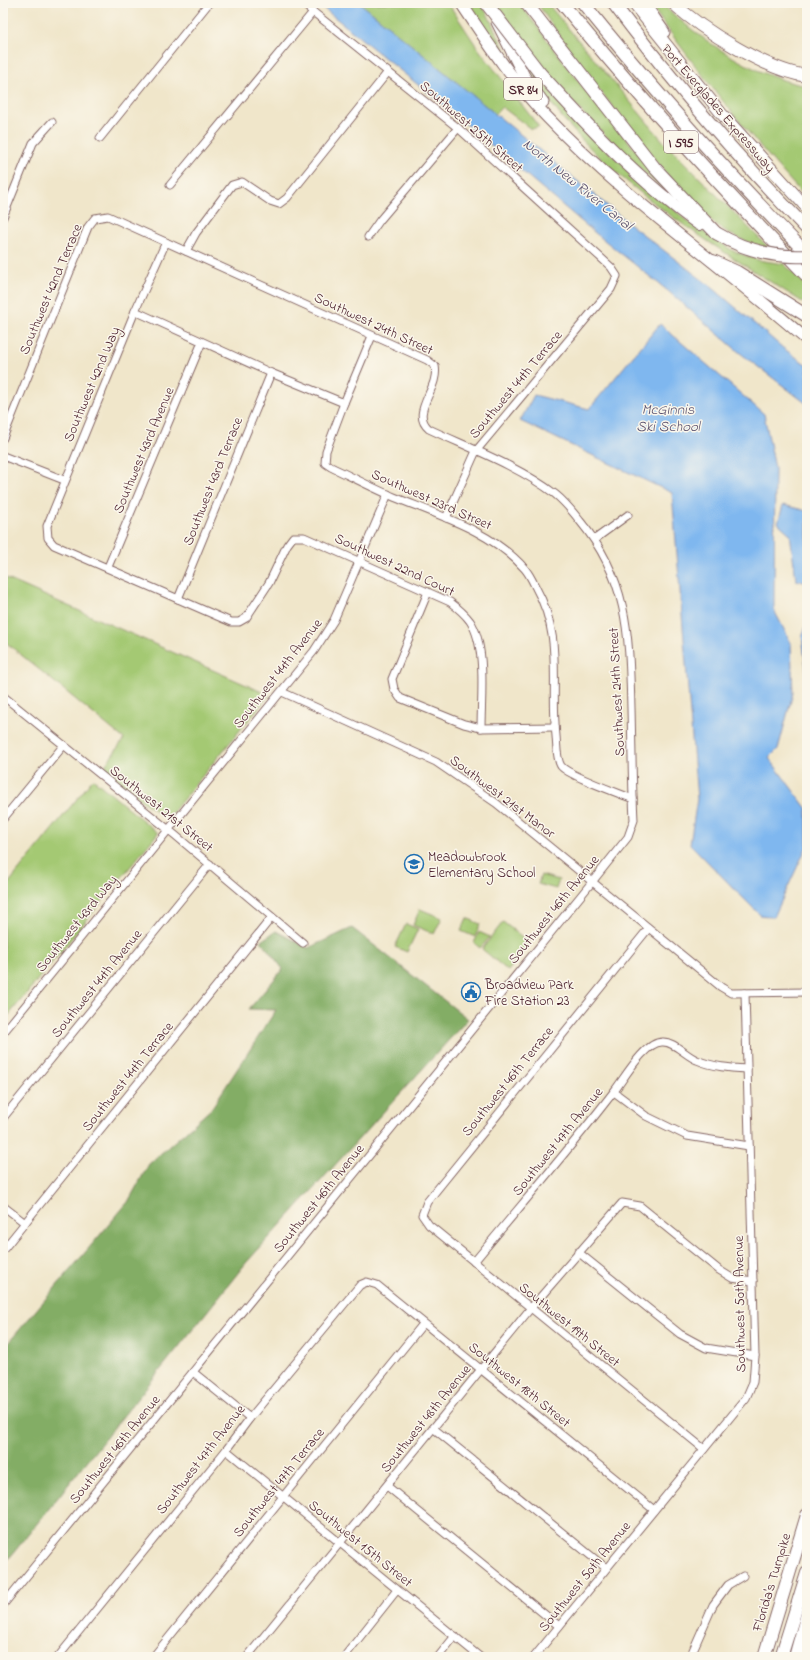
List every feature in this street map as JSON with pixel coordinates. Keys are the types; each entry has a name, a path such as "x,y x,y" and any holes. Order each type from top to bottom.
{"highway":[{"path":"486,3 539,72 608,144 663,195 696,222 738,245 761,253 785,256 807,255"},
{"path":"526,3 654,167 716,233"},
{"path":"533,3 568,58"},
{"name":"I 595","path":"562,3 700,164 807,276"},
{"path":"583,3 630,61 680,115"},
{"path":"591,3 680,115 727,170 807,255"},
{"name":"Port Everglades Expressway","path":"613,3 714,129 807,230"},
{"path":"673,3 698,24 723,40 755,57 805,76"},
{"path":"713,261 737,272 807,316"},
{"name":"Florida's Turnpike","path":"764,1657 807,1515"},
{"path":"781,1657 807,1573"},
{"path":"795,1657 807,1614"},
{"path":"806,1657 807,1652"}],"main road":[{"path":"489,3 524,76 550,112 590,159"},
{"path":"634,3 721,113 807,208"},
{"path":"644,3 721,113"},
{"name":"SR 84","path":"462,6 527,94 546,116 590,159 644,206 713,261 807,340"}],"street":[{"path":"100,138 208,3"},
{"name":"Southwest 25th Street","path":"302,3 458,128 611,267 617,276"},
{"path":"170,185 313,12"},
{"path":"186,251 196,233 232,185 242,182 270,201 279,204 287,198 388,72"},
{"path":"3,217 6,200 33,143 52,122"},
{"path":"368,236 458,128"},
{"name":"Southwest 24th Street","path":"96,218 108,216 427,360 435,366 437,374 421,414 423,424 429,430 534,479 557,495 595,539 616,583 624,608 629,640 633,799"},
{"name":"Southwest 42nd Terrace","path":"3,438 88,227 96,218"},
{"name":"Southwest 42nd Way","path":"108,567 54,545 48,538 47,526 64,480 135,311 166,242"},
{"name":"Southwest 44th Terrace","path":"446,518 476,451 611,289 617,276"},
{"path":"135,311 271,373 344,403 372,336"},
{"name":"Southwest 43rd Avenue","path":"108,567 202,342"},
{"name":"Southwest 43rd Terrace","path":"178,599 271,373"},
{"name":"Southwest 23rd Street","path":"344,403 326,451 325,462 331,467 388,494 487,537 507,551 526,570 542,598 554,637 555,727 557,752 562,766 575,775 633,799"},
{"path":"3,456 64,480"},
{"name":"Southwest 44th Avenue","path":"169,830 314,651 334,620 360,563 388,494"},
{"path":"595,539 628,515"},
{"name":"Southwest 22nd Court","path":"178,599 231,622 239,622 246,618 269,583 287,545 293,537 304,537 450,602 463,611 471,622 478,643 482,728"},
{"path":"108,567 178,599"},
{"path":"428,592 392,680 394,689 400,698 464,724 482,728 555,727"},
{"name":"Southwest 21st Manor","path":"282,692 436,762 496,803 592,882"},
{"name":"Southwest 21st Street","path":"3,696 169,830 303,943"},
{"path":"3,819 6,811 64,745"},
{"name":"Southwest 46th Avenue","path":"3,1605 592,882 631,832 634,820 633,799"},
{"name":"Southwest 43rd Way","path":"3,1033 169,830"},
{"name":"Southwest 44th Avenue","path":"3,1118 210,864"},
{"path":"592,882 721,987 731,993 807,992"},
{"name":"Southwest 44th Terrace","path":"3,1250 272,917"},
{"name":"Southwest 46th Terrace","path":"422,1215 427,1202 648,928"},
{"name":"Southwest 50th Avenue","path":"534,1657 746,1398 753,1382 755,1356 745,993"},
{"name":"Southwest 47th Avenue","path":"474,1262 614,1092 645,1050 654,1044 663,1042 671,1044 697,1060 719,1067 747,1069"},
{"path":"614,1092 646,1116 688,1136 749,1146"},
{"name":"Southwest 48th Avenue","path":"247,1657 530,1309 622,1203 640,1206 732,1278 753,1281"},
{"path":"3,1206 25,1223"},
{"name":"Southwest 19th Street","path":"422,1215 429,1225 704,1450"},
{"path":"578,1252 680,1334 706,1348 755,1356"},
{"name":"Southwest 47th Avenue","path":"58,1657 226,1450 250,1418 360,1285 367,1282"},
{"name":"Southwest 18th Street","path":"367,1282 377,1285 423,1324 654,1510"},
{"name":"Southwest 47th Terrace","path":"153,1657 423,1324"},
{"path":"193,1372 250,1418"},
{"path":"433,1428 606,1568"},
{"name":"Southwest 15th Street","path":"226,1450 480,1657"},
{"path":"387,1486 559,1626"},
{"path":"690,1657 713,1605 728,1585 742,1576"},
{"path":"344,1657 398,1590"},
{"path":"438,1657 455,1636"}],"green space":[{"path":"360,3 448,3 477,47 539,127 531,129 502,107 495,114"},
{"path":"468,3 480,3 487,13 511,64"},
{"path":"496,3 519,3 588,94 670,190 667,193 615,145 565,94 513,32"},
{"path":"537,3 547,3 663,141 769,248 745,241 724,230 689,200 657,163 612,106 573,55"},
{"path":"649,3 661,3 692,30 728,55 767,74 807,86 807,199 725,104"},
{"path":"527,64 584,130 687,221 733,251 758,260 784,264 807,286 807,305 690,229 651,201 613,170 579,137 550,102"},
{"path":"3,577 269,695 167,819 101,771 124,739 3,640"},
{"path":"93,779 158,833 3,1022 3,890"},
{"path":"541,875 559,880 556,889 538,884"},
{"path":"420,909 442,918 434,934 413,925"},
{"path":"467,918 480,924 475,937 461,931"},
{"path":"503,922 530,943 508,971 482,949"},
{"path":"406,924 418,929 407,952 395,947"},
{"path":"352,928 468,1019 246,1263 3,1566 3,1349 128,1202 149,1164 211,1109 276,1010 249,1009 283,969 261,941 276,931 308,948"},
{"path":"479,932 490,937 480,948 474,943"}],"water":[{"name":"North New River Canal","path":"317,3 360,3 631,225 714,289 783,348 807,365 807,404 740,353 668,291 594,232 459,118"},
{"name":"McGinnis Ski School","path":"660,324 764,414 775,468 774,610 791,643 793,693 778,749 769,758 807,809 807,846 774,917 760,915 690,844 697,799 672,493 520,421 534,395 589,409"},
{"path":"783,505 807,511 807,583 796,580 790,534 778,523"},
{"path":"807,624 807,677 802,636"}],"place":[{"name":"Meadowbrook Elementary School","path":"414,864"},
{"name":"Broadview Park Fire Station 23","path":"471,992"}]}
